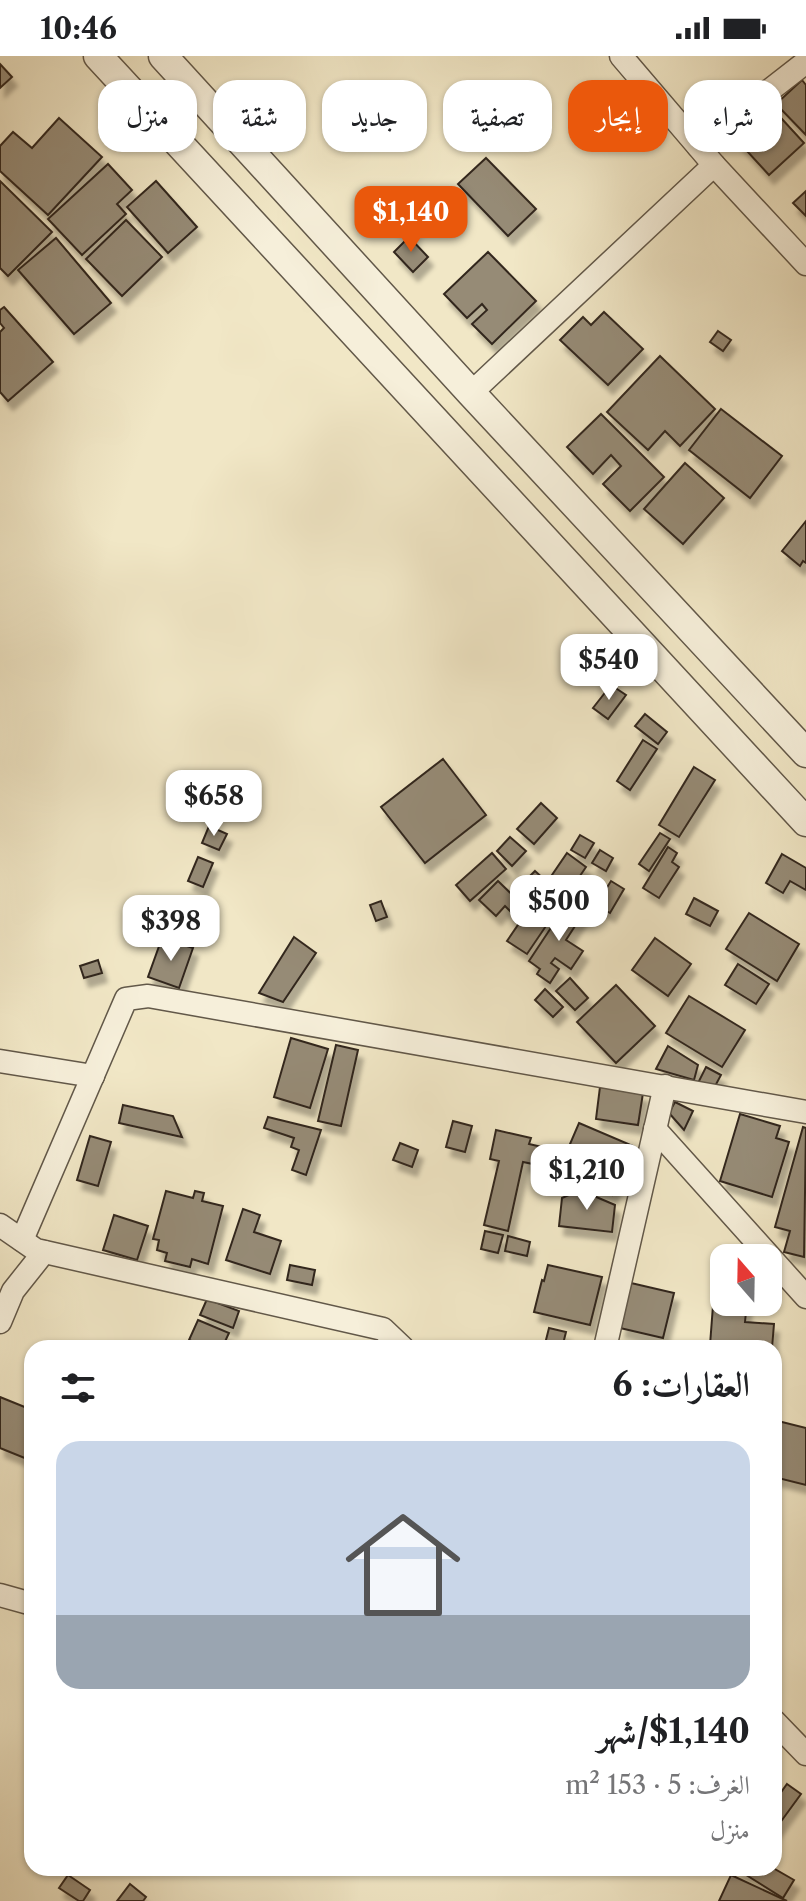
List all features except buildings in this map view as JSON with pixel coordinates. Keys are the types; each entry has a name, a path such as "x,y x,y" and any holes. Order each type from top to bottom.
{"street":[{"path":"98,56 806,822"},
{"path":"163,56 806,753"},
{"path":"621,56 684,130"},
{"path":"782,81 806,62"},
{"path":"703,152 806,264"},
{"path":"471,393 714,165"},
{"path":"22,1240 126,999 148,996 806,1112"},
{"path":"0,1061 93,1076"},
{"path":"607,1340 665,1086"},
{"path":"655,1129 806,1297"},
{"path":"0,1225 44,1252 383,1329 395,1340"},
{"path":"0,1322 13,1291 44,1252"},
{"path":"0,1595 24,1602"},
{"path":"782,1729 806,1754"}]}
